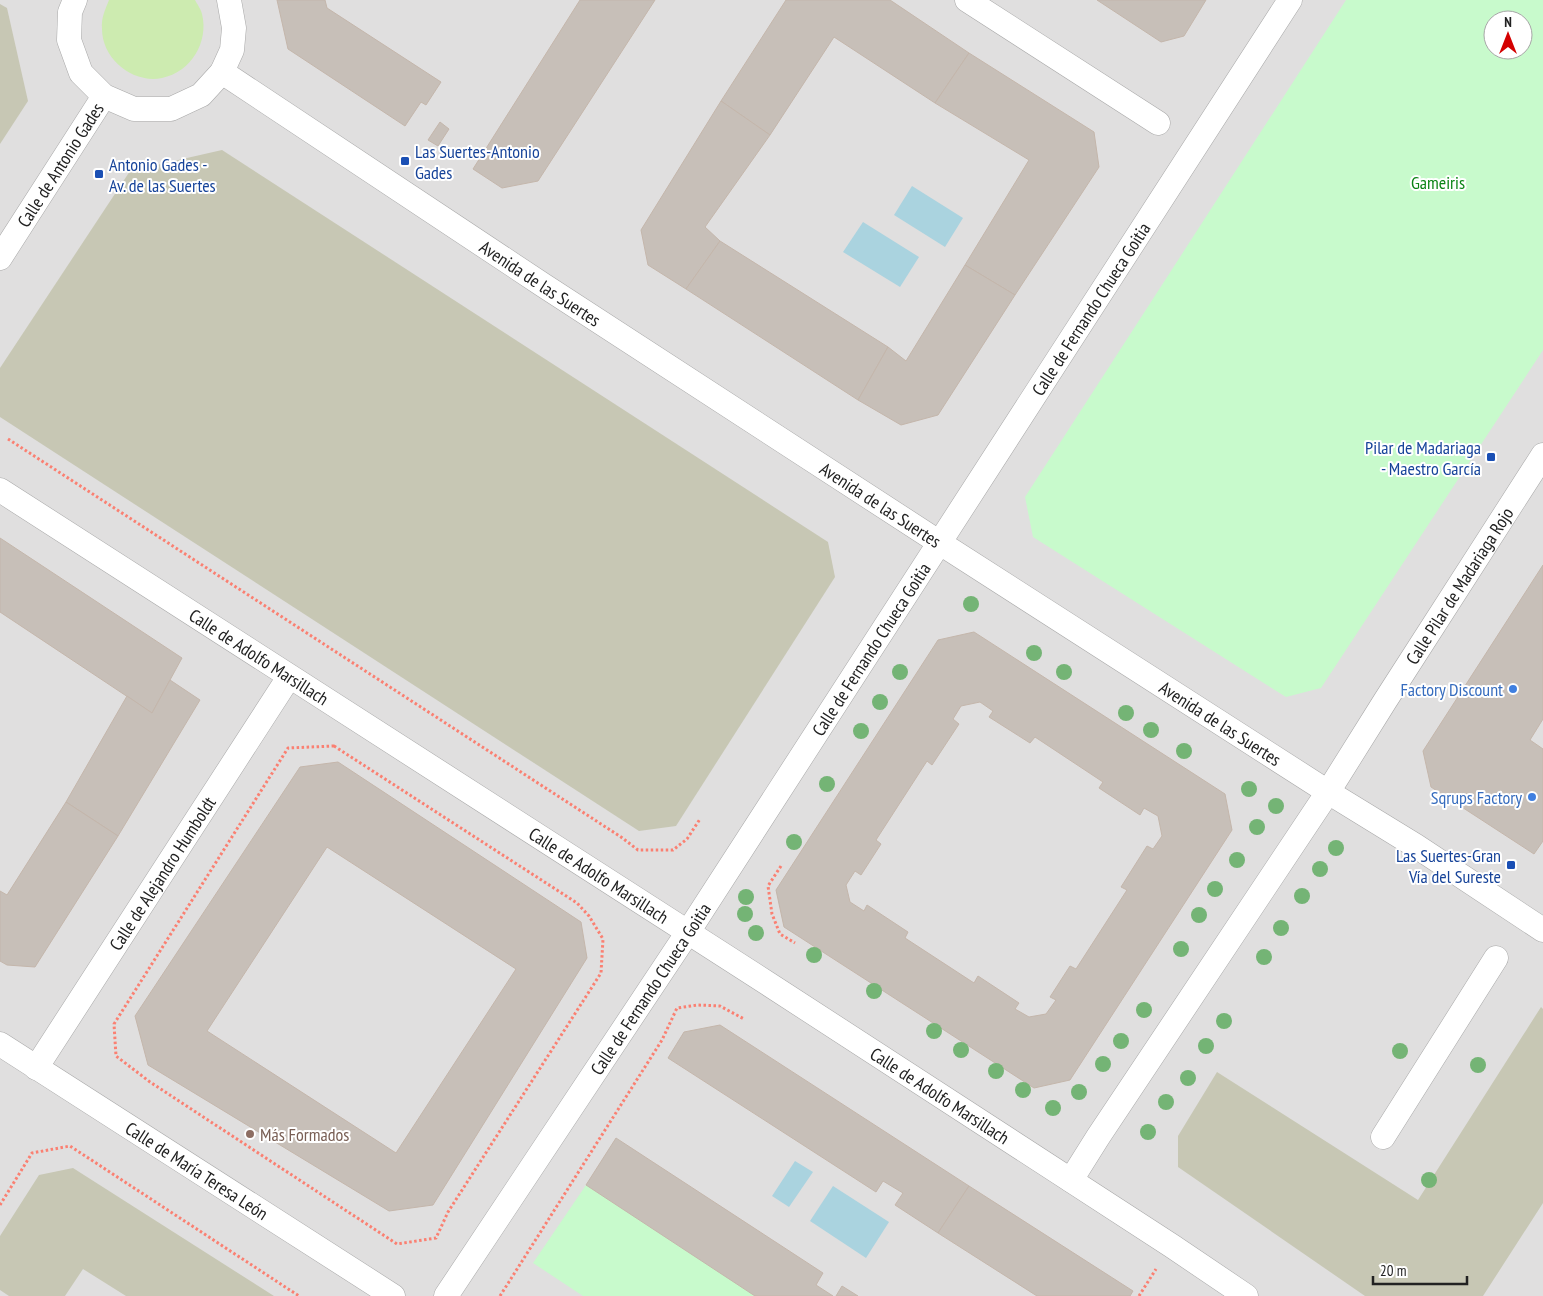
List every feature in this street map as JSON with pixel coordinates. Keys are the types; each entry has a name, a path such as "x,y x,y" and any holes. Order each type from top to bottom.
{"street":[{"path":"74,0 70,12 69,40 81,73 104,96 134,109 171,109 201,95 222,72 232,50 234,28 229,0"},
{"path":"967,0 1158,123"},
{"name":"Calle de Fernando Chueca Goitia","path":"446,1296 688,932 1290,0"},
{"name":"Avenida de las Suertes","path":"222,72 528,275 940,543 1328,792 1416,846 1543,930"},
{"name":"Calle de Antonio Gades","path":"0,258 104,96"},
{"name":"Calle Pilar de Madariaga Rojo","path":"1071,1180 1328,792 1543,455"},
{"name":"Calle de Adolfo Marsillach","path":"0,490 688,932 1071,1180 1246,1296"},
{"name":"Calle de Alejandro Humboldt","path":"36,1068 289,677"},
{"path":"1383,1137 1496,958"},
{"name":"Calle de María Teresa León","path":"0,1044 393,1296"}],"path":[{"path":"8,438 638,850 673,850 687,839 700,818"},
{"path":"334,746 577,903 589,916 603,940 600,973 448,1212 436,1238 397,1244 150,1082 116,1056 114,1024 288,748 334,746"},
{"path":"781,866 768,886 772,914 780,934 796,943"},
{"path":"500,1296 662,1040 677,1008 698,1005 720,1006 744,1019"},
{"path":"0,1204 32,1153 70,1146 300,1296"},
{"path":"1139,1296 1148,1281"}],"shaded area":[{"path":"0,0 1543,0 1543,1296 0,1296"},
{"path":"0,4 7,8 28,101 0,144"},
{"path":"222,150 828,542 835,577 676,826 639,831 0,417 0,368 130,171"},
{"path":"1541,1007 1543,1009 1543,1203 1483,1296 1365,1296 1178,1167 1178,1136 1217,1072 1418,1200"},
{"path":"73,1168 274,1296 126,1296 83,1269 65,1296 9,1296 0,1290 0,1236 39,1175"}],"green space":[{"path":"109,0 195,0 201,12 203,35 195,54 181,69 172,75 162,78 151,79 130,73 113,59 103,40 102,21"},
{"name":"Gameiris","path":"1346,0 1543,0 1543,350 1321,688 1286,697 1033,537 1025,497"},
{"path":"586,1185 755,1296 583,1296 533,1263"}],"water":[{"path":"912,186 963,218 945,247 894,215"},
{"path":"863,222 919,257 900,287 843,252"},
{"path":"795,1161 813,1172 789,1207 772,1196"},
{"path":"833,1186 889,1222 866,1258 810,1221"}],"building":[{"path":"277,0 325,0 327,8 441,82 426,105 421,102 405,126 288,49"},
{"path":"580,0 655,0 538,181 502,188 473,169"},
{"path":"786,0 890,0 969,53 935,103 834,37 770,135 721,101"},
{"path":"1097,0 1206,0 1184,36 1161,42"},
{"path":"969,53 1094,132 1099,167 1015,295 965,265 1029,160 935,103"},
{"path":"721,101 770,135 705,227 720,241 686,289 648,265 641,230"},
{"path":"440,122 449,129 438,146 428,140"},
{"path":"720,241 888,347 858,400 686,289"},
{"path":"965,265 1015,295 938,415 901,425 858,400 888,347 906,361"},
{"path":"0,538 182,658 152,713 0,612"},
{"path":"1543,565 1543,719 1530,740 1543,749 1543,841 1534,854 1431,787 1423,751"},
{"path":"974,632 1225,794 1232,830 1070,1080 1034,1088 784,927 776,890 938,640","holes":["980,702 993,711 989,717 1030,743 1035,737 1103,782 1099,788 1140,815 1144,808 1158,816 1162,836 1153,849 1147,846 1121,887 1127,890 1076,969 1070,966 1050,997 1056,1000 1046,1014 1029,1017 1015,1009 1019,1003 978,976 974,983 905,938 908,932 867,905 864,911 850,902 846,885 855,871 861,875 881,844 876,840 927,761 932,765 959,724 953,719 961,706"]},
{"path":"170,680 200,700 118,836 66,802 127,696 152,713"},
{"path":"338,762 581,922 587,958 433,1205 389,1211 148,1065 135,1016 300,767","holes":["327,847 516,969 396,1153 207,1031"]},
{"path":"66,802 118,836 35,967 7,965 0,961 0,891 7,895"},
{"path":"720,1025 969,1186 938,1233 895,1205 903,1193 883,1181 876,1192 668,1058 684,1032"},
{"path":"616,1138 823,1273 816,1285 833,1296 755,1296 586,1185"},
{"path":"969,1186 1133,1291 1130,1296 1037,1296 938,1233"},
{"path":"842,1286 858,1296 836,1296"}],"place":[{"name":"Las Suertes-Antonio Gades","path":"405,161"},
{"name":"Antonio Gades - Av. de las Suertes","path":"99,174"},
{"name":"Pilar de Madariaga - Maestro García","path":"1491,457"},
{"name":"Factory Discount","path":"1513,689"},
{"name":"Sqrups Factory","path":"1532,797"},
{"name":"Las Suertes-Gran Vía del Sureste","path":"1511,865"},
{"name":"Más Formados","path":"250,1134"}]}
